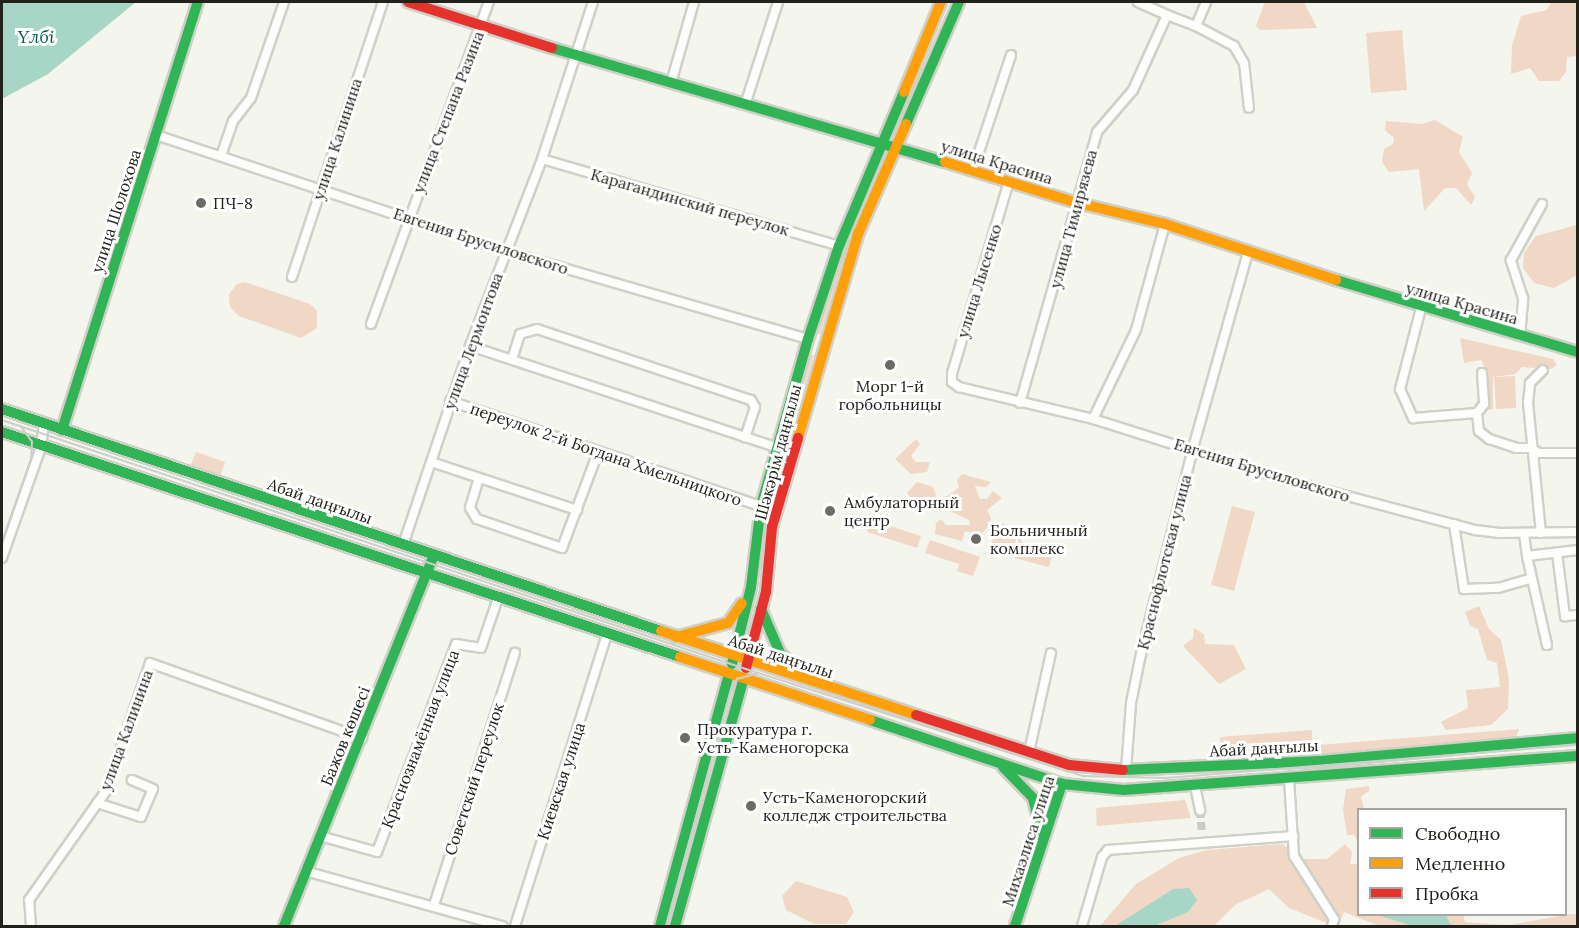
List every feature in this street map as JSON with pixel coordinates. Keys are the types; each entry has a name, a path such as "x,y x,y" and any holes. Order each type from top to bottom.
{"main road":[{"name":"улица Шолохова","path":"62,430 198,2"},
{"name":"улица Красина","path":"408,2 574,55 883,143 1074,202 1165,224 1421,308 1578,352"},
{"name":"Шәкәрім даңғылы","path":"660,927 734,657 749,593 761,506 808,339 839,246 941,2"},
{"name":"Шәкәрім даңғылы","path":"675,927 744,678 761,609 772,527 823,346 858,234 959,2"},
{"path":"808,339 823,346"},
{"name":"Абай даңғылы","path":"2,409 433,557 1069,765 1126,770 1320,761 1578,738"},
{"name":"Абай даңғылы","path":"2,432 607,635 729,673 1062,784 1124,790 1578,756"},
{"path":"758,524 772,527"},
{"name":"Бажов көшесі","path":"284,927 433,557"},
{"path":"676,637 728,623 749,593"},
{"path":"761,609 780,653 808,681"},
{"path":"997,763 1033,798 1043,840"},
{"name":"Михаэлиса улица","path":"1016,927 1069,765"}],"street":[{"path":"221,156 233,121 251,98 284,2"},
{"name":"улица Калинина","path":"291,277 383,2"},
{"name":"улица Степана Разина","path":"371,324 407,217 489,2"},
{"name":"улица Лермонтова","path":"403,545 470,346 542,159 593,2"},
{"path":"671,83 694,2"},
{"path":"745,105 778,2"},
{"path":"1138,2 1196,26 1233,46 1244,63 1249,108"},
{"path":"1196,26 1206,2"},
{"name":"улица Тимирязева","path":"1020,403 1050,303 1074,202 1097,132 1133,90 1167,15"},
{"path":"973,170 1011,55"},
{"name":"Евгения Брусиловского","path":"156,135 505,251 808,339"},
{"name":"Карагандинский переулок","path":"542,159 839,246"},
{"name":"улица Лысенко","path":"952,382 1009,181"},
{"path":"1520,336 1523,298 1511,260 1542,204"},
{"path":"1093,419 1136,330 1165,224"},
{"name":"Краснофлотская улица","path":"1126,770 1131,703 1193,448 1248,252"},
{"path":"1421,308 1400,388 1413,418 1477,413"},
{"path":"512,359 520,334 537,329 751,400 755,407 745,437"},
{"path":"470,346 779,447"},
{"path":"1541,533 1531,448 1528,390 1536,374 1543,370"},
{"path":"1482,373 1484,404 1477,413 1479,431 1489,440 1516,448 1531,448 1539,453 1578,453"},
{"name":"Евгения Брусиловского","path":"952,382 1020,403 1093,419 1193,448 1287,480 1454,524 1498,534 1578,532"},
{"name":"переулок 2-й Богдана Хмельницкого","path":"450,402 761,506"},
{"path":"2,558 41,445 44,424"},
{"path":"479,478 470,508 477,519 562,548 598,452"},
{"path":"431,462 577,510"},
{"path":"1454,524 1464,589 1498,588 1532,578"},
{"path":"1524,534 1547,645"},
{"path":"1527,556 1578,550"},
{"path":"1557,553 1566,616 1578,615"},
{"name":"Краснознамённая улица","path":"320,836 377,852 456,644 481,648 498,598"},
{"name":"Киевская улица","path":"514,927 607,635"},
{"name":"Советский переулок","path":"434,906 515,653"},
{"path":"1029,752 1051,653"},
{"name":"улица Калинина","path":"31,927 29,900 106,791 150,663 362,738"},
{"path":"1289,779 1294,856 1334,919 1332,927"},
{"path":"97,803 141,817 153,789 132,780"},
{"path":"1195,786 1200,810"},
{"path":"1082,927 1102,857 1108,850 1203,838 1293,836"},
{"path":"305,872 434,906 502,927"}],"shaded area":[{"path":"1265,2 1304,2 1317,28 1260,30 1256,26"},
{"path":"1551,2 1577,2 1577,56 1567,57 1566,72 1559,81 1539,81 1530,68 1511,74 1512,46 1521,16 1547,10"},
{"path":"1402,30 1407,90 1371,93 1366,33"},
{"path":"1435,120 1463,137 1459,152 1472,173 1467,184 1475,197 1471,205 1456,188 1445,188 1424,211 1419,169 1389,172 1382,162 1384,149 1393,144 1394,138 1385,130 1386,121 1423,124"},
{"path":"879,162 883,163 843,260 820,335 817,333 840,259"},
{"path":"1577,225 1577,275 1554,288 1534,283 1523,268 1524,253 1536,236"},
{"path":"245,282 310,304 317,311 317,328 301,338 239,316 230,307 229,294 237,284"},
{"path":"1460,338 1553,359 1557,365 1551,369 1522,367 1515,374 1493,377 1493,409 1487,410 1485,368 1481,360 1464,363"},
{"path":"811,355 814,355 768,519 764,518"},
{"path":"1515,376 1516,408 1496,409 1494,377"},
{"path":"916,439 920,444 911,456 916,462 930,462 927,472 911,474 895,459"},
{"path":"196,452 225,462 219,480 189,469"},
{"path":"962,474 991,482 986,487 975,486 980,499 987,499 993,491 1002,498 987,510 991,518 989,526 980,535 965,531 962,541 935,534 936,523 941,519 946,525 970,525 969,520 939,506 939,501 923,498 912,501 907,493 917,482 933,487 937,498 947,496 959,488 957,480"},
{"path":"1232,506 1255,512 1234,591 1211,585"},
{"path":"871,520 921,536 917,548 867,532"},
{"path":"1002,523 1016,530 1027,551 1053,552 1049,567 1002,555 989,547"},
{"path":"930,540 980,557 973,576 957,571 959,564 925,553"},
{"path":"1479,606 1489,629 1501,640 1509,679 1508,709 1491,725 1446,730 1441,722 1468,708 1466,690 1500,687 1497,663 1487,660 1478,629 1470,626 1465,612"},
{"path":"1194,628 1204,634 1205,644 1234,645 1246,669 1219,684 1183,646 1193,638"},
{"path":"1519,729 1516,738 1319,754 1318,745"},
{"path":"1312,730 1313,752 1248,759 1247,754 1223,756 1221,753 1220,737"},
{"path":"1369,786 1369,791 1361,797 1364,808 1357,808 1357,840 1354,835 1347,835 1343,810 1346,789"},
{"path":"1185,800 1191,818 1097,826 1096,808"},
{"path":"1283,844 1299,859 1327,859 1345,844 1352,852 1350,864 1357,864 1357,916 1463,916 1465,922 1509,925 1578,914 1577,926 1379,926 1344,912 1339,923 1324,922 1289,908 1269,889 1235,905 1214,926 1100,926 1136,884 1179,858 1207,850"},
{"path":"796,881 847,897 854,912 846,924 814,924 786,910 782,896"}],"water":[{"name":"Үлбі","path":"2,2 136,2 48,74 2,99"},
{"path":"1189,888 1197,900 1188,912 1154,926 1115,926 1173,889"},
{"path":"1380,916 1446,916 1450,924 1458,926 1413,926"}],"tunnel":[{"path":"1200,810 1202,834"}],"tram line":[{"path":"2,420 746,669 1084,776 1166,778 1578,745"},
{"path":"2,544 31,460 32,442 21,427"},
{"path":"666,926 730,694 737,679 756,674"}],"traffic: fast":[{"path":"62,430 198,2"},
{"path":"906,124 959,2"},
{"path":"552,48 945,162"},
{"path":"732,664 751,587 761,506 808,339 839,246 904,92"},
{"path":"1336,280 1578,352"},
{"path":"2,409 661,631"},
{"path":"2,432 680,657"},
{"path":"284,926 433,557"},
{"path":"761,609 780,653 805,678"},
{"path":"660,926 729,673"},
{"path":"675,926 744,678"},
{"path":"870,720 1062,784 1124,790 1578,756"},
{"path":"1123,770 1320,761 1578,738"},
{"path":"1003,767 1033,798 1043,840"},
{"path":"1015,926 1062,784"}],"traffic: slow":[{"path":"904,92 941,2"},
{"path":"798,438 858,234 906,124"},
{"path":"945,162 1074,202 1165,224 1336,280"},
{"path":"676,637 728,623 742,603"},
{"path":"661,631 916,715"},
{"path":"680,657 870,720"}],"traffic: jam":[{"path":"408,2 552,48"},
{"path":"746,668 766,592 772,527 798,438"},
{"path":"916,715 1069,765 1123,770"}],"place":[{"name":"ПЧ-8","path":"201,203"},
{"name":"Морг 1-й горбольницы","path":"890,365"},
{"name":"Амбулаторный центр","path":"830,511"},
{"name":"Больничный комплекс","path":"976,539"},
{"name":"Прокуратура г. Усть-Каменогорска","path":"685,738"},
{"name":"Усть-Каменогорский колледж строительства","path":"751,806"}]}
